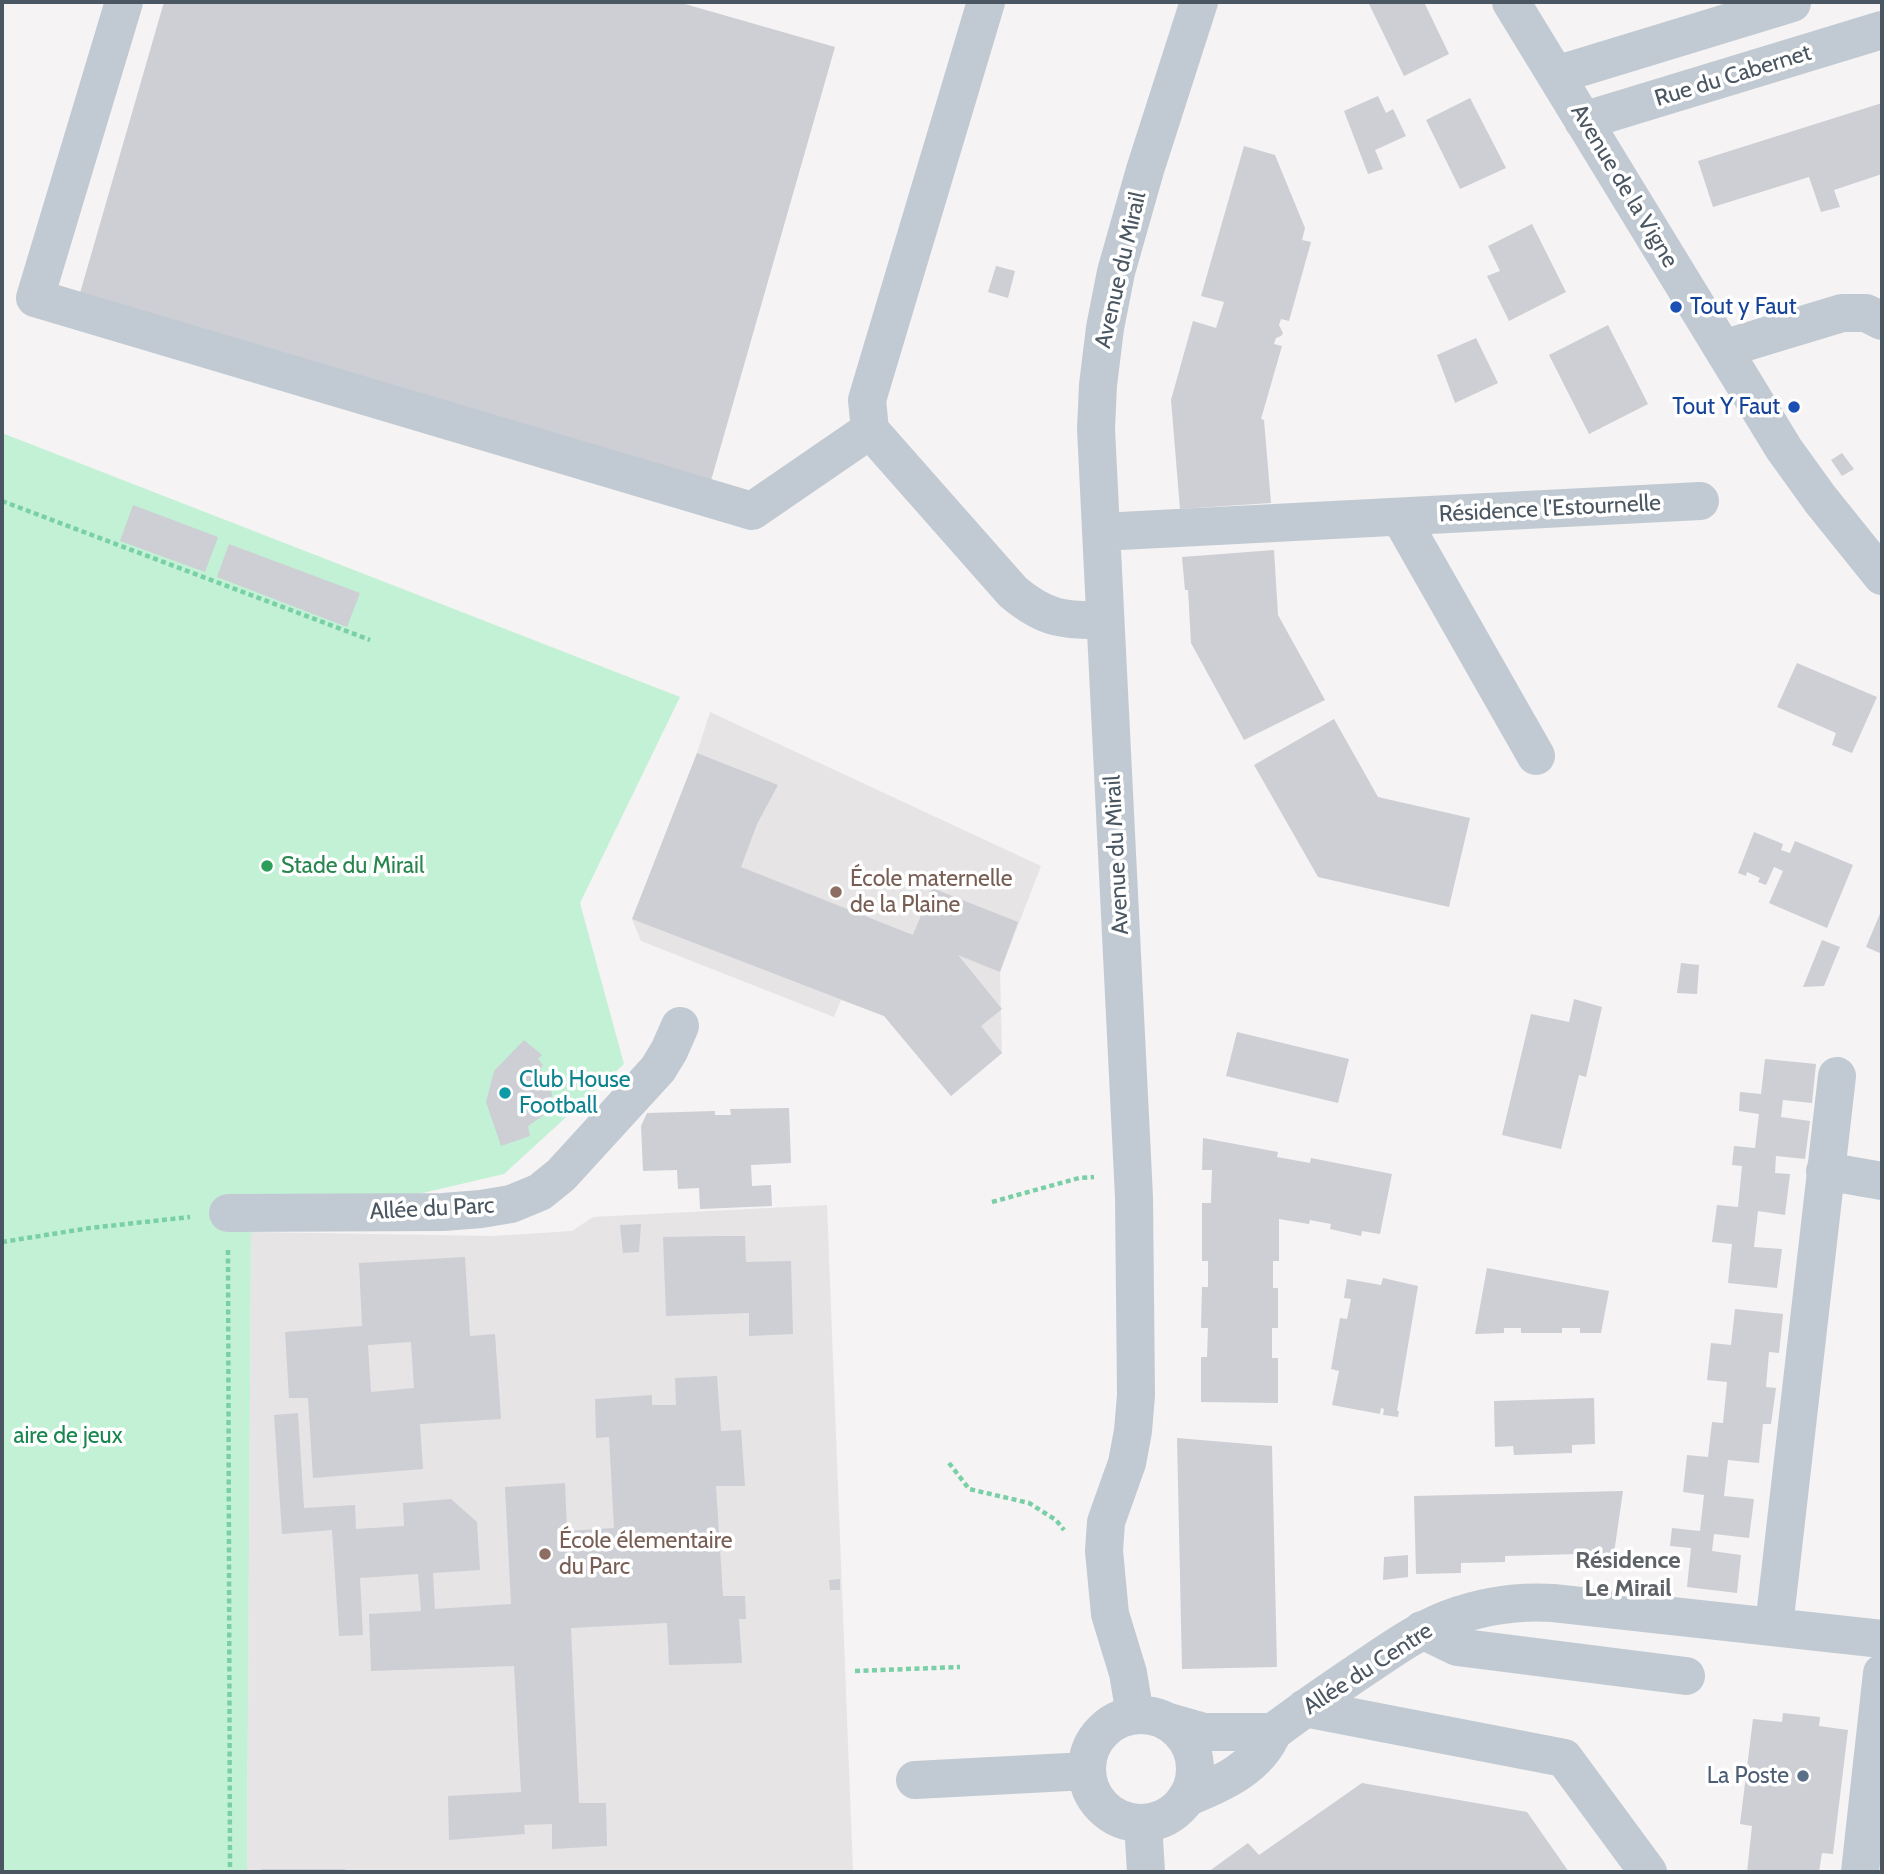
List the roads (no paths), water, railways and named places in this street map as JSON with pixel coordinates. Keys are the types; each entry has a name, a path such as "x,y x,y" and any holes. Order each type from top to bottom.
{"street":[{"path":"124,2 36,298 752,511 870,430"},
{"path":"986,2 867,400 870,430 1013,592 1032,608 1053,617 1076,621 1105,620"},
{"name":"Avenue du Mirail","path":"1152,1718 1128,1672 1110,1614 1104,1551 1107,1522 1127,1463 1136,1395 1134,1197 1096,429 1105,328 1116,272 1138,192 1199,2"},
{"name":"Avenue de la Vigne","path":"1511,2 1784,449 1819,499 1882,576"},
{"path":"1556,75 1792,2 1808,53"},
{"name":"Rue du Cabernet","path":"1583,121 1882,30"},
{"path":"1723,349 1842,313 1866,313 1882,321"},
{"name":"Résidence l'Estournelle","path":"1101,532 1700,501"},
{"name":"Résidence l'Estournelle","path":"1400,517 1536,756"},
{"name":"Allée du Parc","path":"228,1213 443,1212 511,1204 540,1192 561,1175 644,1086 669,1051 680,1026"},
{"path":"1774,1626 1837,1076"},
{"path":"1825,1171 1882,1181"},
{"name":"Allée du Centre","path":"1186,1797 1221,1784 1266,1750 1273,1732 1422,1630 1450,1618 1493,1606 1523,1601 1882,1639"},
{"path":"1422,1630 1457,1647 1686,1676"},
{"path":"1860,1872 1882,1673"},
{"path":"1305,1708 1564,1758 1648,1872"},
{"path":"1152,1718 1182,1733 1191,1748 1195,1765 1194,1782 1175,1811 1160,1819 1143,1822 1125,1820 1108,1812 1096,1798 1088,1782 1087,1770 1092,1745 1102,1730 1118,1720 1152,1718 1204,1732 1273,1732"},
{"path":"915,1780 1087,1770"},
{"path":"1143,1822 1146,1872"}],"place":[{"name":"Tout y Faut","path":"1676,307"},
{"name":"Tout Y Faut","path":"1794,407"},
{"name":"Stade du Mirail","path":"267,866"},
{"name":"École maternelle de la Plaine","path":"836,892"},
{"name":"Club House Football","path":"505,1093"},
{"name":"École élementaire du Parc","path":"545,1554"},
{"name":"La Poste","path":"1803,1776"}],"district":[{"name":"Résidence Le Mirail","path":"1628,1575"}],"park label":[{"name":"aire de jeux","path":"68,1436"}]}
